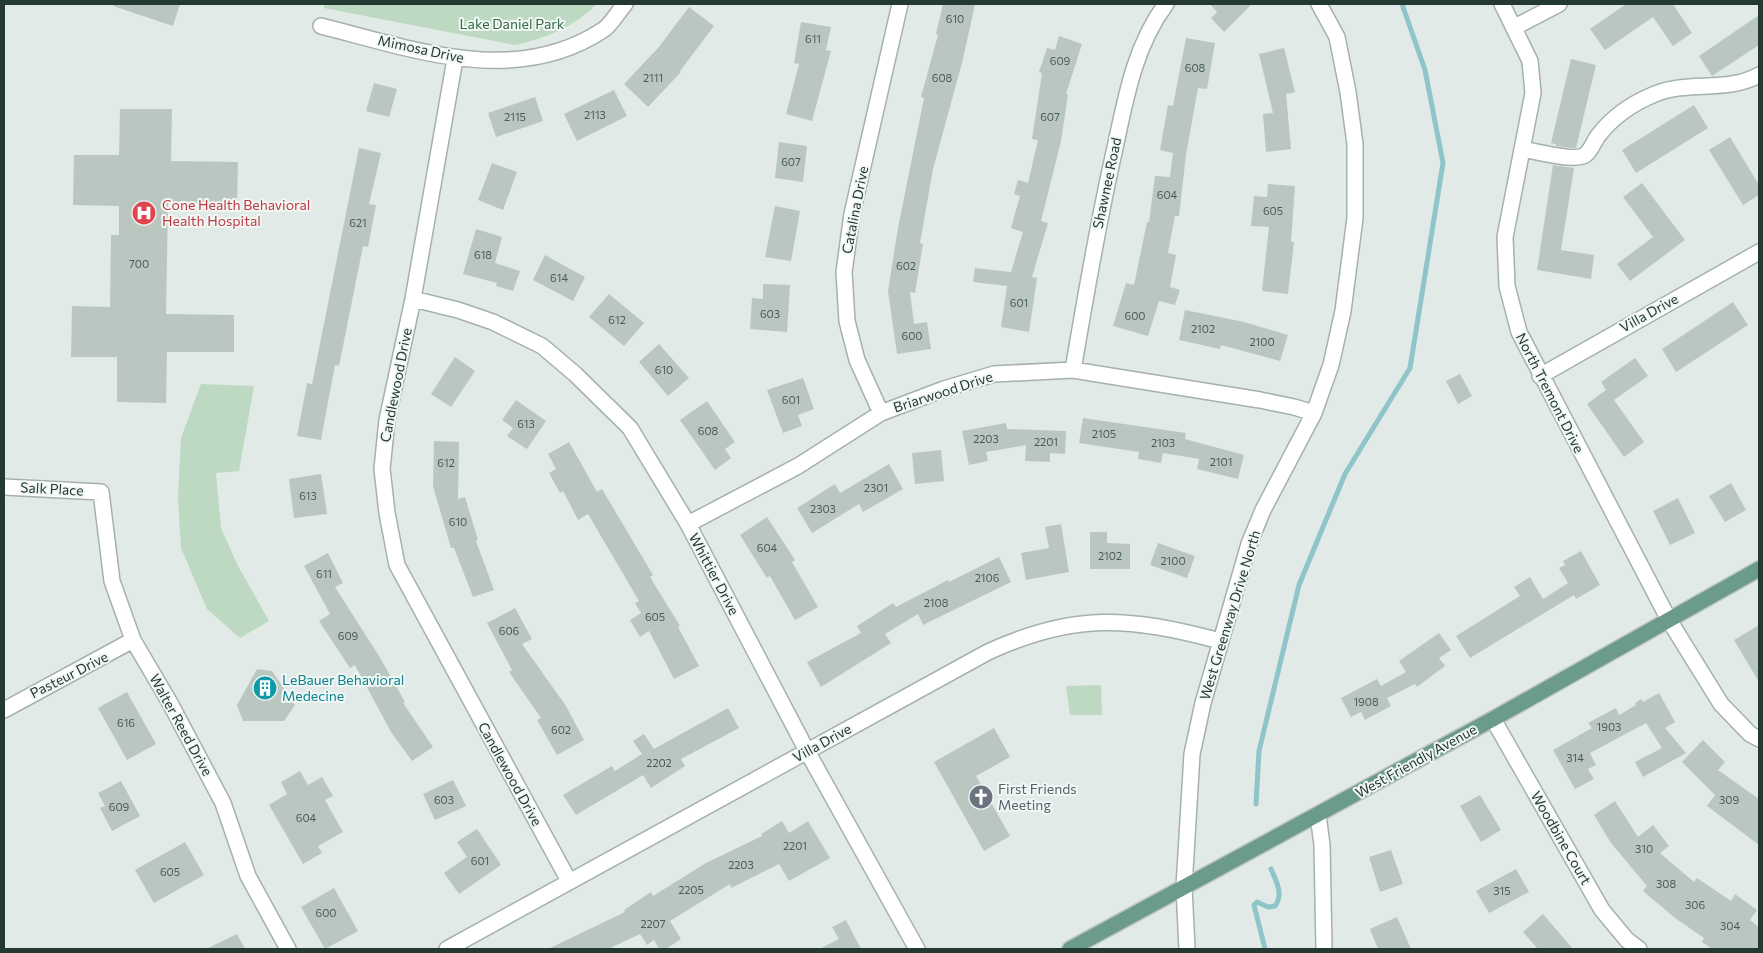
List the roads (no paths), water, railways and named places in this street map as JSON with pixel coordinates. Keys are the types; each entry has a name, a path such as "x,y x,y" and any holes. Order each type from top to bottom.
{"main road":[{"name":"West Friendly Avenue","path":"1070,949 1494,719 1759,569"}],"street":[{"name":"Mimosa Drive","path":"321,26 455,59 497,61 528,58 565,48 604,30 625,4"},
{"name":"Catalina Drive","path":"881,413 857,360 847,321 844,272 852,214 900,4"},
{"name":"Shawnee Road","path":"1073,370 1094,244 1128,87 1141,46 1166,4"},
{"name":"West Greenway Drive North","path":"1186,949 1184,887 1192,754 1220,641 1249,544 1263,510 1314,413 1331,365 1344,310 1355,218 1355,144 1348,92 1337,37 1319,4"},
{"name":"North Tremont Drive","path":"1502,4 1515,27 1530,61 1533,93 1505,237 1507,286 1519,332 1540,376 1669,620 1721,704 1750,734 1759,739"},
{"path":"1515,27 1559,4"},
{"name":"Candlewood Drive","path":"455,59 413,299 387,420 382,469 387,513 397,565 568,881"},
{"path":"1522,149 1575,158 1586,155 1608,123 1630,105 1656,93 1674,88 1732,85 1759,75"},
{"name":"Villa Drive","path":"1540,376 1759,252"},
{"name":"Whittier Drive","path":"413,299 458,310 493,322 542,346 575,374 630,428 688,524 807,751 917,949"},
{"name":"Briarwood Drive","path":"688,524 798,466 881,413 944,389 994,374 1073,370 1294,406 1314,413"},
{"name":"Salk Place","path":"4,487 101,492"},
{"name":"Walter Reed Drive","path":"101,492 112,581 134,640 223,803 248,876 288,949"},
{"name":"Villa Drive","path":"447,949 988,652 1027,635 1052,628 1094,622 1125,622 1147,624 1220,641"},
{"name":"Pasteur Drive","path":"4,710 134,640"},
{"name":"Woodbine Court","path":"1494,719 1602,910 1626,940 1639,949"},
{"path":"1318,815 1322,845 1324,949"}],"waterway":[{"path":"1256,804 1259,751 1299,585 1345,474 1410,368 1443,163 1425,70 1402,4"},
{"path":"1265,949 1254,905 1257,902 1268,907 1275,906 1278,901 1279,892 1271,869"}],"place":[{"name":"Cone Health Behavioral Health Hospital","path":"144,213"},
{"name":"LeBauer Behavioral Medecine","path":"265,688"},
{"name":"First Friends Meeting","path":"981,797"}],"park label":[{"name":"Lake Daniel Park","path":"512,24"}]}
